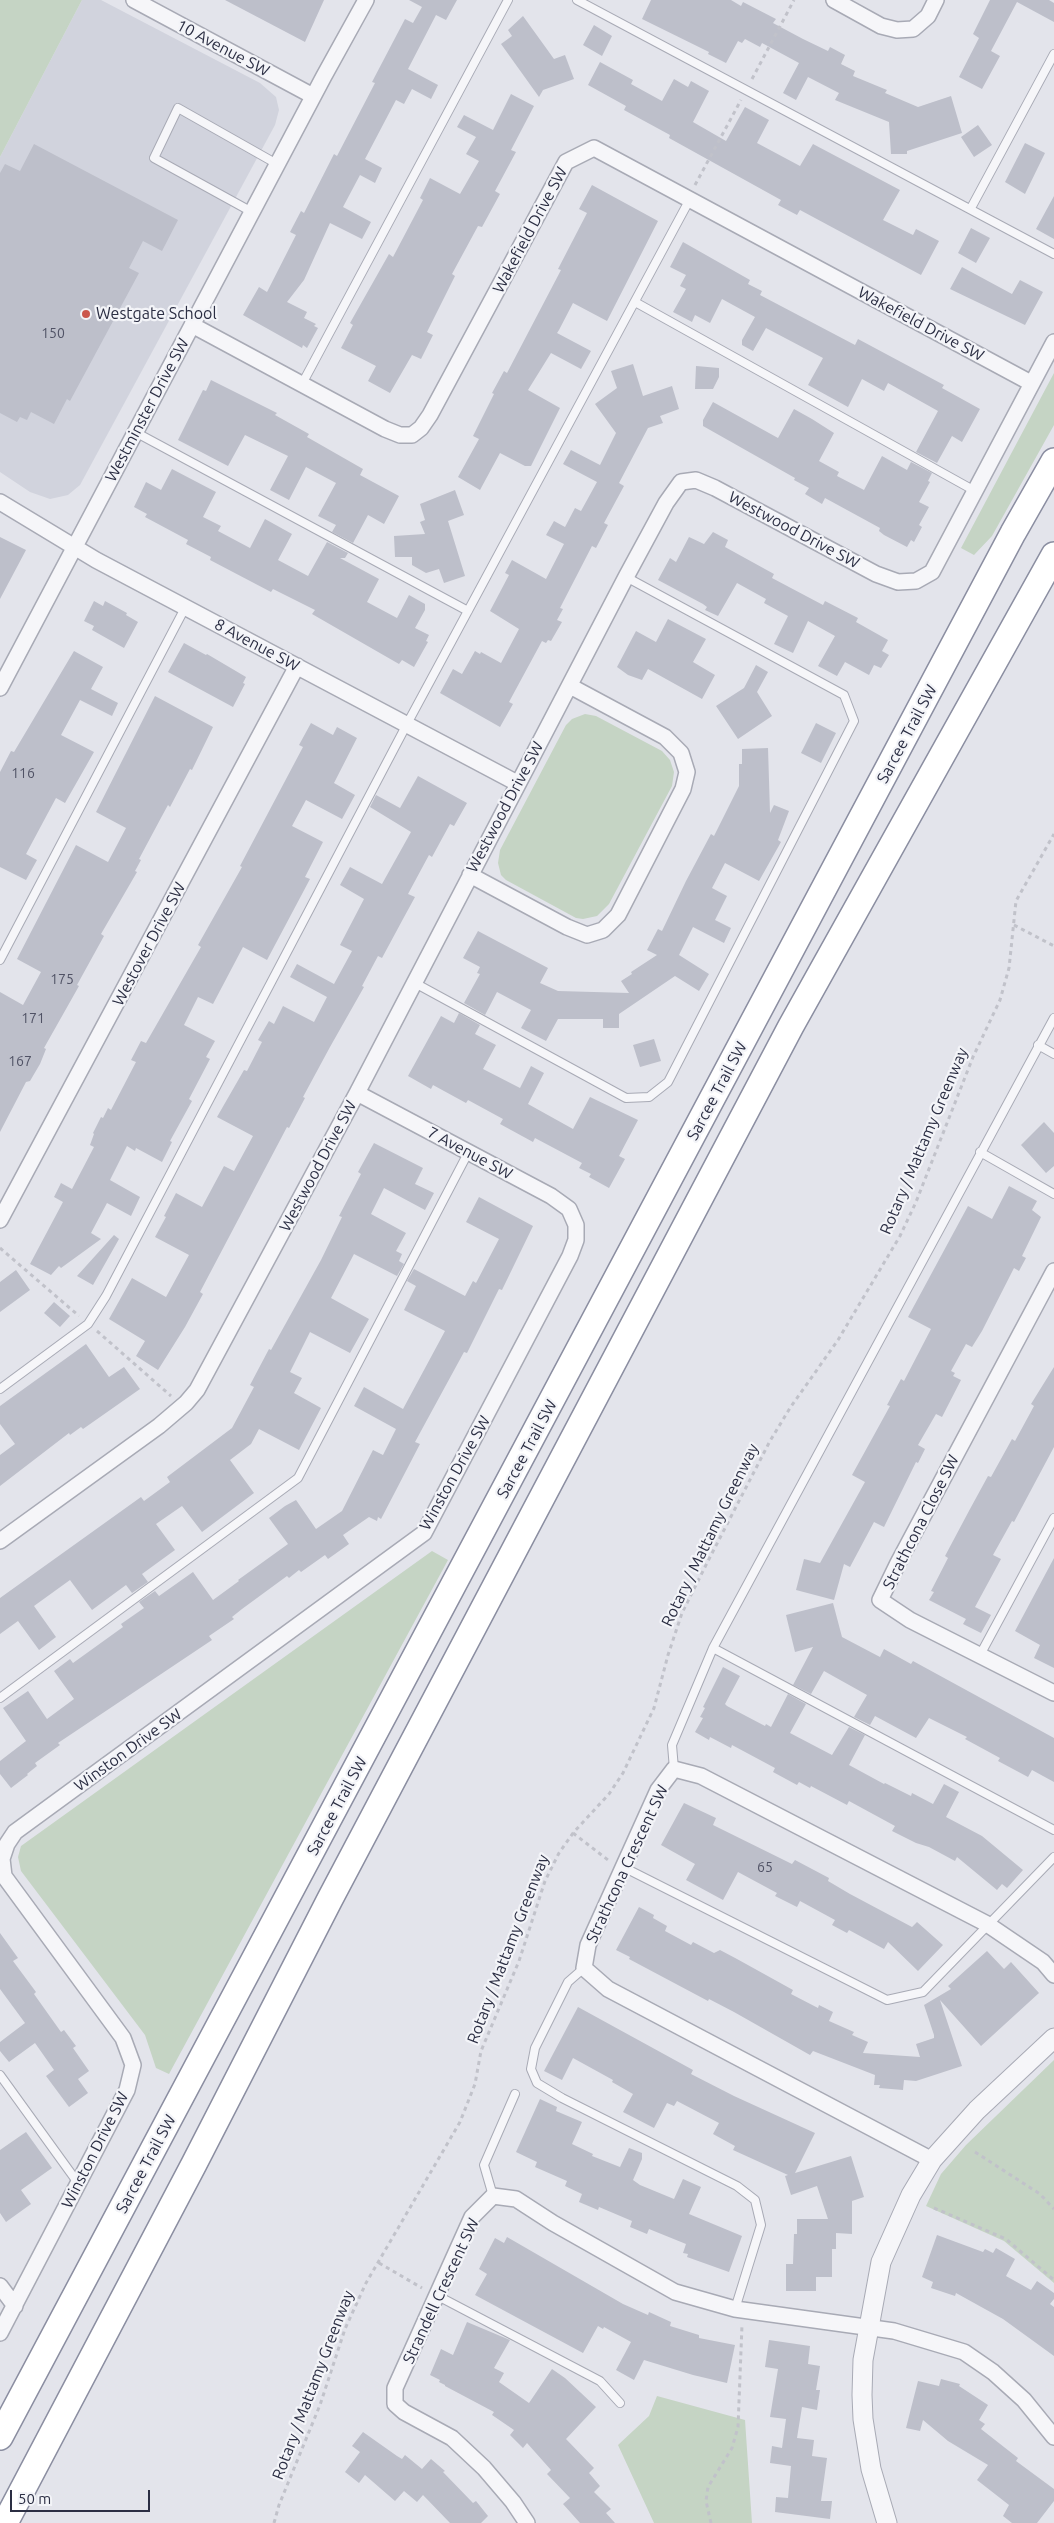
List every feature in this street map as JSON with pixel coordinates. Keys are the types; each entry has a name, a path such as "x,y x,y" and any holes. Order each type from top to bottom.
{"highway":[{"name":"Sarcee Trail SW","path":"0,2437 1008,542 1054,461"},
{"path":"5,2523 199,2155 330,1899 791,1026 1054,555"},
{"path":"1034,589 1054,562"}],"street":[{"name":"10 Avenue SW","path":"134,0 313,96"},
{"name":"Westminster Drive SW","path":"0,688 313,96 366,0"},
{"path":"834,0 882,26 897,30 913,29 928,16 936,0"},
{"name":"Wakefield Drive SW","path":"192,325 385,429 400,435 412,435 421,428 430,415 566,162 594,148 1031,383"},
{"name":"Westwood Drive SW","path":"0,1541 159,1426 186,1403 197,1390 357,1093 413,982 626,577 666,503 681,482 696,480 715,488 876,574 898,582 916,581 932,572 1054,342"},
{"name":"8 Avenue SW","path":"0,502 74,548 517,783"},
{"name":"Westover Drive SW","path":"0,1220 297,666"},
{"path":"470,875 567,927 587,935 603,930 618,915 683,790 687,772 681,753 665,737 570,686"},
{"name":"7 Avenue SW","path":"357,1093 551,1196 569,1209 574,1222"},
{"name":"Winston Drive SW","path":"0,2333 127,2090 133,2065 123,2038 4,1876 2,1859 7,1844 15,1832 424,1533 570,1256 576,1240 574,1222"},
{"name":"Strathcona Close SW","path":"1054,1271 880,1600 910,1620 1054,1692"},
{"name":"Strathcona Crescent SW","path":"584,1968 588,1945 625,1868 658,1790 674,1769 701,1776 986,1924 1043,1962 1054,1975"},
{"path":"584,1968 608,1989 932,2160"},
{"path":"887,2523 872,2469 863,2419 863,2360 881,2262 911,2195 932,2160 977,2110 1054,2038"},
{"path":"493,2196 516,2199 552,2223 675,2292 735,2309 894,2330 964,2352 993,2372 1024,2400 1054,2437"},
{"name":"Strandell Crescent SW","path":"493,2196 472,2217 395,2388 395,2404 404,2412 452,2438 484,2468 513,2502 527,2523"},
{"path":"0,2286 15,2306"}],"lane":[{"path":"302,384 508,0"},
{"path":"577,0 971,208 1054,254"},
{"path":"971,208 1054,54"},
{"path":"252,212 154,158 178,108 277,164"},
{"path":"0,1389 88,1324 106,1296 407,724 690,199"},
{"path":"635,302 975,491"},
{"path":"135,432 468,611"},
{"path":"413,982 626,1098 649,1097 668,1082 854,721 844,695 626,577"},
{"path":"0,960 186,606"},
{"path":"674,1769 672,1745 713,1648 1054,1018"},
{"path":"1038,1045 1054,1054"},
{"path":"980,1152 1054,1194"},
{"path":"0,1698 298,1478 468,1153"},
{"path":"980,1654 1054,1518"},
{"path":"713,1648 1054,1830"},
{"path":"625,1868 887,2000 924,1992 986,1924 1054,1858"},
{"path":"584,1968 568,1982 535,2048 530,2069 537,2083 562,2098 737,2186 756,2200 761,2225 735,2309"},
{"path":"0,2075 78,2183"},
{"path":"493,2196 484,2165 515,2094"},
{"path":"436,2295 600,2381 620,2404"}],"path":[{"name":"Rotary / Mattamy Greenway","path":"274,2523 279,2505 320,2405 345,2329 366,2283 460,2122 474,2084 481,2051 519,1961 545,1880 559,1853 573,1833 609,1794 628,1766 654,1708 668,1655 682,1613 707,1563 770,1441 790,1408 838,1340 904,1227 946,1131 973,1057 1000,1000 1010,968 1016,901 1054,834"},
{"path":"1014,924 1054,946"},
{"path":"573,1833 596,1852 625,1868"},
{"path":"975,2152 1040,2194 1054,2210"},
{"path":"934,2208 1006,2239 1054,2280"},
{"path":"378,2263 436,2295"},
{"path":"711,2523 706,2501 708,2487 732,2448 738,2427 742,2325 735,2309"}],"shaded area":[{"name":"Westgate School","path":"82,0 101,0 260,83 276,97 279,110 275,125 80,485 68,495 50,499 30,492 0,472 0,157"}],"green space":[{"path":"0,0 82,0 0,157"},
{"path":"1054,373 1054,425 992,536 974,555 961,548"},
{"path":"585,714 596,716 662,751 670,760 674,772 672,786 609,904 597,916 583,919 576,918 506,880 501,875 498,863 500,850 566,725 572,719"},
{"path":"432,1551 448,1560 169,2074 156,2068 145,2035 21,1871 18,1857 21,1846"},
{"path":"1054,2060 1054,2283 1004,2241 926,2206 941,2174 966,2145"},
{"path":"657,2396 745,2420 752,2523 654,2523 618,2445 649,2416"}],"building":[{"path":"225,0 324,0 305,42"},
{"path":"409,0 457,0 446,20 436,15 408,69 438,85 431,99 412,89 404,104 396,100 365,159 382,168 375,183 360,175 343,207 371,222 362,239 330,223 304,280 287,302 307,312 304,318 316,324 314,326 318,328 307,348 303,345 302,348 243,315 259,287 267,292 296,235 290,232 301,211 304,213 334,154 337,156 375,83 372,82 405,19 413,23 422,7"},
{"path":"651,0 731,0 741,6 743,2 776,19 773,23 803,39 828,51 830,47 845,55 841,64 855,71 853,76 887,90 885,93 918,107 951,96 962,133 907,151 907,154 891,154 889,122 835,100 839,93 808,77 796,100 783,93 799,63 762,43 760,47 745,39 742,43 738,41 726,63 708,54 709,52 642,19"},
{"path":"990,0 1049,0 1054,3 1054,22 1017,2 991,51 1000,56 982,89 959,77 979,38 973,34"},
{"path":"523,16 554,59 565,55 574,79 543,90 539,97 501,44 512,36 508,30"},
{"path":"594,25 612,36 602,56 583,45"},
{"path":"600,62 633,80 631,84 662,101 674,79 688,87 691,81 709,91 693,122 726,141 745,107 769,120 757,143 800,166 813,144 900,190 883,220 913,235 916,229 939,241 921,275 800,210 797,215 778,205 781,200 669,138 670,135 624,110 626,106 588,85"},
{"path":"511,94 534,106 511,150 516,152 495,191 500,194 482,227 478,226 452,274 455,276 427,332 433,335 421,359 412,355 390,393 368,381 376,366 341,348 353,325 350,323 389,254 393,257 423,200 420,198 430,178 460,194 479,161 466,154 476,137 457,127 464,115 493,130"},
{"path":"978,125 992,145 974,157 961,137"},
{"path":"1025,143 1045,153 1025,194 1005,182"},
{"path":"34,144 178,220 162,251 143,241 129,268 139,273 70,401 67,399 54,424 31,412 27,420 20,417 17,422 0,413 0,173 5,164 20,171"},
{"path":"592,185 658,221 607,321 573,303 557,333 591,351 581,369 551,353 528,390 560,408 531,466 525,466 500,453 480,490 458,477 479,439 473,436 494,394 492,393 504,371 507,373 561,270 558,269 587,213 579,209"},
{"path":"1054,196 1054,239 1036,229"},
{"path":"971,228 990,238 976,263 958,253"},
{"path":"683,242 750,280 748,284 762,291 760,295 855,345 858,339 944,385 942,388 980,409 962,442 952,436 937,463 916,452 938,411 888,383 884,391 862,379 848,407 808,385 823,358 766,328 753,351 742,345 742,340 755,317 722,299 710,323 695,315 692,322 673,312 686,289 680,286 686,275 670,267"},
{"path":"962,267 1012,294 1020,280 1043,292 1025,325 950,289"},
{"path":"633,364 643,396 672,386 679,409 660,416 663,423 648,428 619,483 624,486 604,523 608,525 596,548 592,546 560,608 563,609 557,620 562,622 551,641 548,640 546,643 542,641 509,702 513,704 500,727 440,693 453,669 462,674 475,651 480,654 481,652 501,663 519,629 490,611 509,575 505,573 512,560 546,579 564,544 546,535 554,521 565,527 575,508 581,511 597,482 563,464 571,450 600,465 616,433 595,404 617,388 611,371"},
{"path":"696,366 719,368 719,377 713,389 695,389"},
{"path":"211,380 277,413 275,415 309,434 307,437 363,469 360,475 399,496 384,524 368,515 353,543 332,532 336,525 318,516 336,483 306,467 289,500 270,490 288,456 245,435 228,466 178,440 203,390 206,391"},
{"path":"713,402 778,438 794,409 812,419 834,433 819,461 839,472 837,476 864,490 882,456 907,470 911,462 932,473 928,481 930,482 919,502 929,507 919,525 922,527 914,542 911,540 907,547 884,535 879,531 880,528 825,498 822,504 805,494 809,488 794,480 795,478 703,426 703,420"},
{"path":"172,469 216,492 203,517 221,526 218,531 250,548 265,519 292,534 278,560 308,576 327,542 348,553 345,558 340,558 379,579 367,602 397,618 409,595 425,604 425,610 415,628 429,635 426,641 428,642 414,667 402,660 399,664 312,614 315,610 273,589 271,592 210,560 211,557 186,544 188,540 145,517 147,514 134,507 146,482 161,490"},
{"path":"455,490 464,515 448,521 465,576 444,583 439,569 426,573 412,565 412,557 395,557 394,536 425,534 420,522 425,520 420,504"},
{"path":"713,532 728,540 725,547 774,574 772,578 823,605 825,601 858,618 856,622 888,640 882,651 889,655 881,668 874,665 869,675 845,662 837,676 818,666 835,636 808,621 793,653 774,644 788,616 764,603 766,599 737,583 718,616 705,610 707,607 703,604 658,580 670,558 676,562 689,537 704,544"},
{"path":"0,537 26,550 0,599"},
{"path":"94,601 103,606 105,601 127,613 126,615 138,622 124,648 92,630 94,626 84,621"},
{"path":"668,619 706,639 693,662 715,675 702,699 648,669 642,680 628,675 617,667 636,631 656,642"},
{"path":"184,643 246,677 243,683 245,684 233,707 168,672"},
{"path":"74,651 103,667 91,689 118,703 112,716 80,700 61,735 94,752 65,803 56,798 26,854 37,860 26,880 0,867 0,772 11,751 14,752"},
{"path":"756,665 768,672 757,692 772,716 738,739 716,706 744,688"},
{"path":"155,696 213,727 192,770 190,769 170,807 168,805 139,859 141,860 135,871 137,872 101,934 104,936 77,985 79,986 44,1048 46,1049 40,1064 30,1081 26,1082 0,1132 0,992 23,1005 41,972 17,959 76,845 108,862 126,828 96,812"},
{"path":"311,723 333,735 337,727 357,738 334,783 355,795 342,819 306,800 292,826 323,842 305,877 310,879 267,960 243,947 213,1004 198,997 184,1025 215,1041 206,1057 210,1059 189,1099 192,1101 170,1141 172,1142 162,1162 136,1148 135,1151 127,1146 110,1180 140,1197 131,1216 107,1203 91,1233 101,1239 61,1268 59,1266 51,1275 30,1264 63,1202 54,1197 61,1183 72,1189 94,1147 90,1145 93,1133 101,1117 103,1118 108,1108 111,1110 136,1062 131,1060 141,1041 146,1043 201,947 198,945 242,867 240,866 303,747 299,745"},
{"path":"816,723 836,733 821,763 801,753"},
{"path":"768,748 770,813 774,805 789,811 778,840 781,842 759,881 725,863 712,888 727,896 715,920 731,928 724,943 693,927 679,955 709,974 699,991 675,976 619,1014 619,1028 603,1028 603,1019 558,1019 546,1041 521,1028 531,1010 497,992 485,1015 464,1003 480,974 477,973 480,967 463,958 478,931 548,968 540,983 558,991 629,993 621,981 657,955 647,950 658,929 662,931 686,881 711,834 714,836 739,786 739,764 742,764 742,749"},
{"path":"418,776 467,803 454,826 450,824 432,857 429,855 408,894 415,897 382,958 378,956 362,986 364,987 303,1097 305,1098 289,1128 287,1127 200,1292 203,1294 158,1370 136,1356 145,1341 109,1319 132,1278 166,1297 189,1255 155,1237 166,1217 164,1216 176,1193 202,1207 224,1166 234,1171 253,1136 217,1117 244,1070 247,1071 262,1042 258,1040 269,1021 274,1024 283,1006 314,1022 327,997 290,977 297,964 334,984 352,951 340,945 364,899 340,885 350,867 382,884 411,832 370,807 376,795 400,808"},
{"path":"459,1013 480,1025 475,1034 496,1045 483,1069 520,1088 531,1066 544,1073 528,1104 573,1129 590,1097 638,1120 619,1156 625,1159 609,1188 589,1177 591,1174 579,1168 582,1163 535,1138 533,1142 500,1124 503,1119 468,1100 466,1103 433,1085 431,1089 408,1076 441,1016 454,1023"},
{"path":"654,1039 661,1061 640,1067 633,1045"},
{"path":"1044,1122 1054,1133 1054,1166 1046,1173 1021,1145"},
{"path":"374,1143 423,1168 415,1184 434,1193 425,1210 384,1188 371,1214 406,1233 396,1251 402,1254 399,1261 404,1264 397,1276 354,1254 331,1298 369,1319 350,1353 310,1332 290,1372 302,1378 294,1393 321,1408 299,1450 259,1429 251,1444 230,1460 254,1493 202,1532 182,1506 156,1524 175,1550 142,1574 148,1582 132,1593 126,1585 92,1610 70,1580 34,1606 56,1637 39,1650 18,1621 0,1634 0,1598 141,1497 144,1501 170,1482 167,1477 232,1428 254,1387 250,1385 269,1349 271,1350 321,1260 342,1217 339,1216 361,1174 358,1172"},
{"path":"1009,1186 1037,1201 1032,1210 1041,1217 1022,1256 1026,1258 1019,1271 1014,1268 982,1331 972,1347 966,1344 951,1371 955,1373 953,1376 961,1380 942,1417 936,1414 918,1445 925,1449 918,1463 916,1462 884,1527 874,1522 850,1567 844,1564 834,1600 796,1590 804,1559 820,1563 865,1482 852,1475 890,1406 887,1405 901,1379 904,1381 931,1329 908,1317 968,1206 992,1219"},
{"path":"479,1197 533,1226 502,1290 499,1289 467,1353 464,1352 415,1442 420,1444 381,1519 378,1517 377,1521 369,1517 343,1535 349,1544 328,1559 325,1555 301,1572 299,1570 289,1578 287,1576 232,1617 234,1619 209,1636 212,1640 58,1743 60,1745 35,1763 37,1766 11,1788 0,1774 0,1761 26,1741 3,1708 28,1691 47,1719 74,1699 54,1671 70,1659 73,1663 123,1627 121,1624 144,1608 139,1602 155,1591 159,1596 193,1572 213,1600 288,1544 269,1518 285,1506 296,1500 316,1529 342,1511 373,1450 383,1455 396,1429 354,1406 364,1387 403,1409 445,1331 404,1310 416,1286 407,1281 414,1269 465,1296 473,1281 476,1283 499,1239 466,1222"},
{"path":"114,1235 119,1239 93,1285 77,1276"},
{"path":"16,1270 30,1290 0,1312 0,1282"},
{"path":"54,1302 70,1316 60,1327 44,1313"},
{"path":"86,1344 109,1377 124,1367 140,1389 83,1429 81,1427 70,1435 69,1433 0,1486 0,1455 15,1444 0,1424 0,1406"},
{"path":"1054,1367 1054,1447 1014,1522 1012,1521 993,1555 1001,1559 975,1607 991,1615 981,1633 963,1624 966,1619 929,1600 934,1592 931,1591 948,1558 945,1556 988,1476 991,1477 1012,1439 1015,1441 1034,1406 1031,1404"},
{"path":"1054,1558 1054,1668 1034,1658 1040,1645 1015,1631"},
{"path":"833,1603 842,1637 880,1657 884,1649 911,1664 913,1661 1054,1738 1054,1782 1032,1770 1028,1777 998,1761 1000,1758 965,1739 967,1737 929,1718 916,1738 875,1716 870,1725 854,1717 867,1695 824,1671 811,1694 793,1685 813,1647 795,1652 786,1615"},
{"path":"723,1667 740,1676 725,1704 727,1706 765,1726 766,1724 771,1727 788,1694 806,1704 790,1733 832,1755 849,1727 865,1735 849,1765 884,1784 911,1796 912,1793 933,1804 944,1784 959,1792 946,1817 982,1836 1023,1870 1007,1888 1002,1884 997,1890 957,1857 955,1861 929,1847 916,1843 892,1831 895,1826 849,1801 847,1805 811,1786 810,1788 799,1782 797,1785 773,1772 775,1768 732,1745 731,1748 710,1737 709,1740 695,1732 703,1718 700,1717 705,1708 703,1707"},
{"path":"684,1803 716,1818 713,1825 792,1864 795,1860 829,1878 828,1881 850,1894 912,1927 917,1922 943,1945 918,1971 888,1942 884,1949 849,1930 847,1933 832,1925 835,1920 800,1901 797,1907 775,1896 777,1893 738,1872 723,1900 686,1880 695,1864 661,1845"},
{"path":"639,1907 654,1915 653,1918 667,1926 665,1931 691,1945 693,1942 714,1953 720,1950 793,1990 791,1994 818,2008 819,2005 833,2012 829,2021 854,2032 852,2035 868,2042 863,2053 920,2057 916,2044 934,2038 924,2005 951,1989 948,1986 987,1951 1004,1969 1011,1962 1039,1993 981,2046 940,2000 962,2066 916,2081 904,2080 903,2090 879,2088 880,2085 874,2085 875,2075 813,2051 810,2055 734,2012 709,1999 708,2001 629,1959 630,1957 616,1950"},
{"path":"0,1933 18,1958 13,1961 36,1992 34,1994 61,2032 64,2030 76,2046 73,2048 89,2071 78,2079 88,2093 69,2107 46,2076 54,2070 35,2043 9,2062 0,2051 0,2042 25,2023 0,1989"},
{"path":"578,2007 693,2070 691,2074 815,2133 795,2173 851,2156 864,2197 852,2201 852,2234 836,2233 836,2249 832,2249 832,2277 816,2277 816,2291 786,2291 786,2264 793,2264 794,2234 797,2234 797,2219 828,2219 817,2186 791,2195 785,2176 788,2175 733,2150 735,2146 713,2134 719,2123 677,2101 674,2106 667,2103 654,2128 623,2112 633,2094 612,2082 613,2080 573,2058 562,2080 544,2071"},
{"path":"540,2099 557,2107 556,2111 582,2122 572,2144 593,2154 592,2156 620,2167 629,2148 642,2153 642,2159 633,2180 640,2185 674,2199 683,2179 701,2187 689,2214 742,2236 729,2272 687,2257 688,2254 683,2253 686,2244 649,2229 647,2234 630,2227 632,2221 599,2207 598,2210 579,2202 582,2194 565,2186 567,2181 535,2167 537,2162 516,2152"},
{"path":"26,2132 52,2168 21,2190 31,2204 6,2222 0,2213 0,2150"},
{"path":"937,2235 983,2252 985,2249 993,2253 996,2248 1015,2259 1006,2276 1031,2290 1037,2281 1054,2293 1054,2299 1050,2304 1054,2307 1054,2356 1003,2319 956,2293 955,2296 931,2288 933,2282 922,2277"},
{"path":"507,2237 623,2304 648,2315 649,2312 671,2322 670,2326 699,2335 699,2338 735,2345 727,2383 644,2360 634,2380 616,2370 631,2342 604,2327 603,2329 598,2326 583,2353 475,2295 487,2274 479,2269 495,2238 504,2243"},
{"path":"467,2322 510,2340 494,2368 504,2373 499,2382 529,2403 552,2369 565,2378 596,2407 566,2439 594,2468 589,2473 600,2486 594,2492 611,2509 606,2513 615,2523 580,2523 563,2504 570,2498 547,2474 551,2470 527,2443 523,2448 510,2435 514,2430 492,2415 494,2412 445,2386 439,2382 440,2380 430,2375 441,2349 453,2355"},
{"path":"769,2340 810,2346 808,2364 820,2366 816,2390 820,2390 817,2410 802,2407 797,2438 814,2440 812,2456 827,2458 821,2501 832,2501 830,2519 775,2512 776,2497 788,2498 791,2466 770,2463 772,2446 782,2448 786,2419 770,2417 778,2369 765,2367"},
{"path":"941,2379 960,2384 959,2386 988,2405 979,2420 985,2424 981,2429 1018,2458 1016,2461 1054,2489 1054,2501 1037,2523 1012,2523 1003,2516 1009,2505 977,2480 988,2465 948,2441 923,2420 920,2431 906,2428 918,2381 939,2386"},
{"path":"363,2432 402,2459 405,2455 422,2469 431,2459 445,2471 443,2472 473,2503 476,2501 488,2516 481,2523 450,2523 423,2495 417,2502 404,2491 395,2501 365,2475 359,2483 345,2472 360,2452 352,2446"}],"place":[{"name":"Westgate School","path":"86,314"}]}
